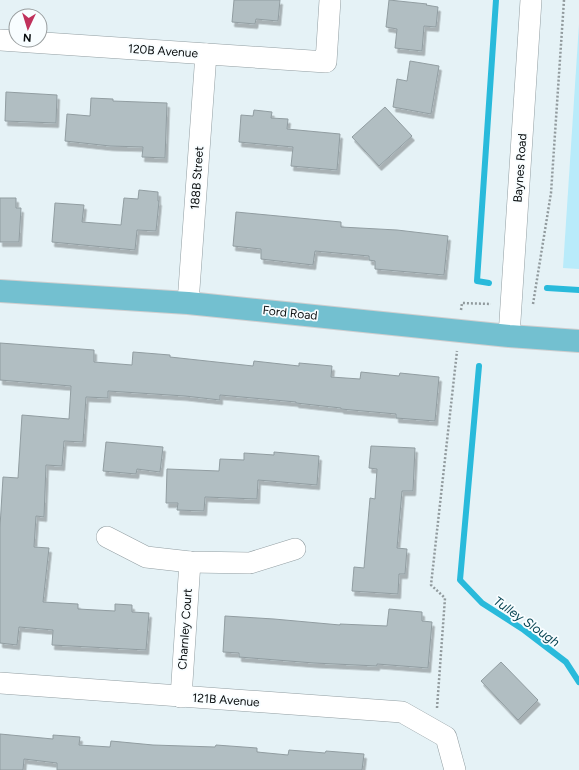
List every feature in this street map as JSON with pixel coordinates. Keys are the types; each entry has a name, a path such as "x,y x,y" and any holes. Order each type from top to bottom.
{"main road":[{"name":"Ford Road","path":"0,291 188,303 509,336 579,341"}],"street":[{"name":"120B Avenue","path":"0,40 326,62 330,0"},
{"name":"Baynes Road","path":"509,336 531,0"},
{"name":"188B Street","path":"188,303 206,54"},
{"path":"107,538 146,557 190,562 250,564 295,549"},
{"name":"Charnley Court","path":"181,697 190,562"},
{"name":"121B Avenue","path":"0,683 402,712 441,734"},
{"path":"441,734 455,770"}],"path":[{"path":"533,305 551,193 564,0"},
{"path":"441,734 445,598 431,585 457,350"}],"shaded area":[{"path":"579,24 579,269 563,268"}],"building":[{"path":"234,0 280,0 278,21 256,19 255,24 232,22"},
{"path":"389,0 427,4 426,5 438,7 436,27 424,26 422,51 395,48 397,29 386,27"},
{"path":"410,61 439,66 431,114 393,107 397,79 407,81"},
{"path":"6,92 57,95 56,123 5,121"},
{"path":"91,98 113,99 113,101 167,103 165,158 142,157 143,147 110,146 65,141 67,114 90,116"},
{"path":"385,107 412,136 379,166 352,137"},
{"path":"254,110 272,112 271,118 288,119 287,129 340,134 337,170 291,166 293,147 239,142 241,115 253,116"},
{"path":"139,190 158,192 159,201 156,231 137,230 135,250 52,242 55,203 84,205 82,222 121,225 124,198 138,199"},
{"path":"0,198 16,198 16,208 21,208 19,242 0,242"},
{"path":"236,212 341,222 341,227 397,230 448,236 444,275 375,269 375,261 369,260 369,256 315,251 313,265 261,259 261,249 233,246"},
{"path":"0,343 94,350 94,362 132,365 133,352 170,355 170,357 253,366 254,361 299,366 299,363 332,366 331,377 360,379 361,372 399,376 400,373 439,377 435,421 396,418 396,414 220,395 220,400 108,391 108,398 86,397 83,442 64,441 62,466 46,465 44,517 36,516 34,547 49,548 43,602 78,604 78,609 115,611 115,604 132,605 132,612 149,613 146,650 52,645 53,630 19,627 17,645 0,643 0,527 3,477 18,478 22,415 69,419 71,386 0,380"},
{"path":"106,442 163,447 160,472 137,469 136,474 103,471"},
{"path":"371,446 415,448 413,491 402,491 397,548 407,549 405,574 399,574 398,594 352,591 354,567 364,568 370,498 375,499 377,469 369,468"},
{"path":"274,452 319,456 317,485 258,480 257,499 205,497 204,511 177,510 178,503 166,503 167,469 219,471 220,459 244,460 244,453 274,455"},
{"path":"389,609 422,612 422,621 432,622 428,668 377,664 377,666 314,663 239,657 239,653 223,652 225,616 340,625 387,626"},
{"path":"501,662 538,700 518,720 481,681"},
{"path":"0,734 53,739 53,735 80,737 79,745 110,747 111,741 153,745 215,747 216,745 257,748 257,752 288,755 289,750 364,754 362,770 57,770 57,763 24,759 23,770 0,770"}],"waterway":[{"path":"489,283 477,281 496,0"},
{"path":"547,288 579,290"},
{"name":"Tulley Slough","path":"479,366 460,580 482,603 524,630 566,662 579,682"}]}
